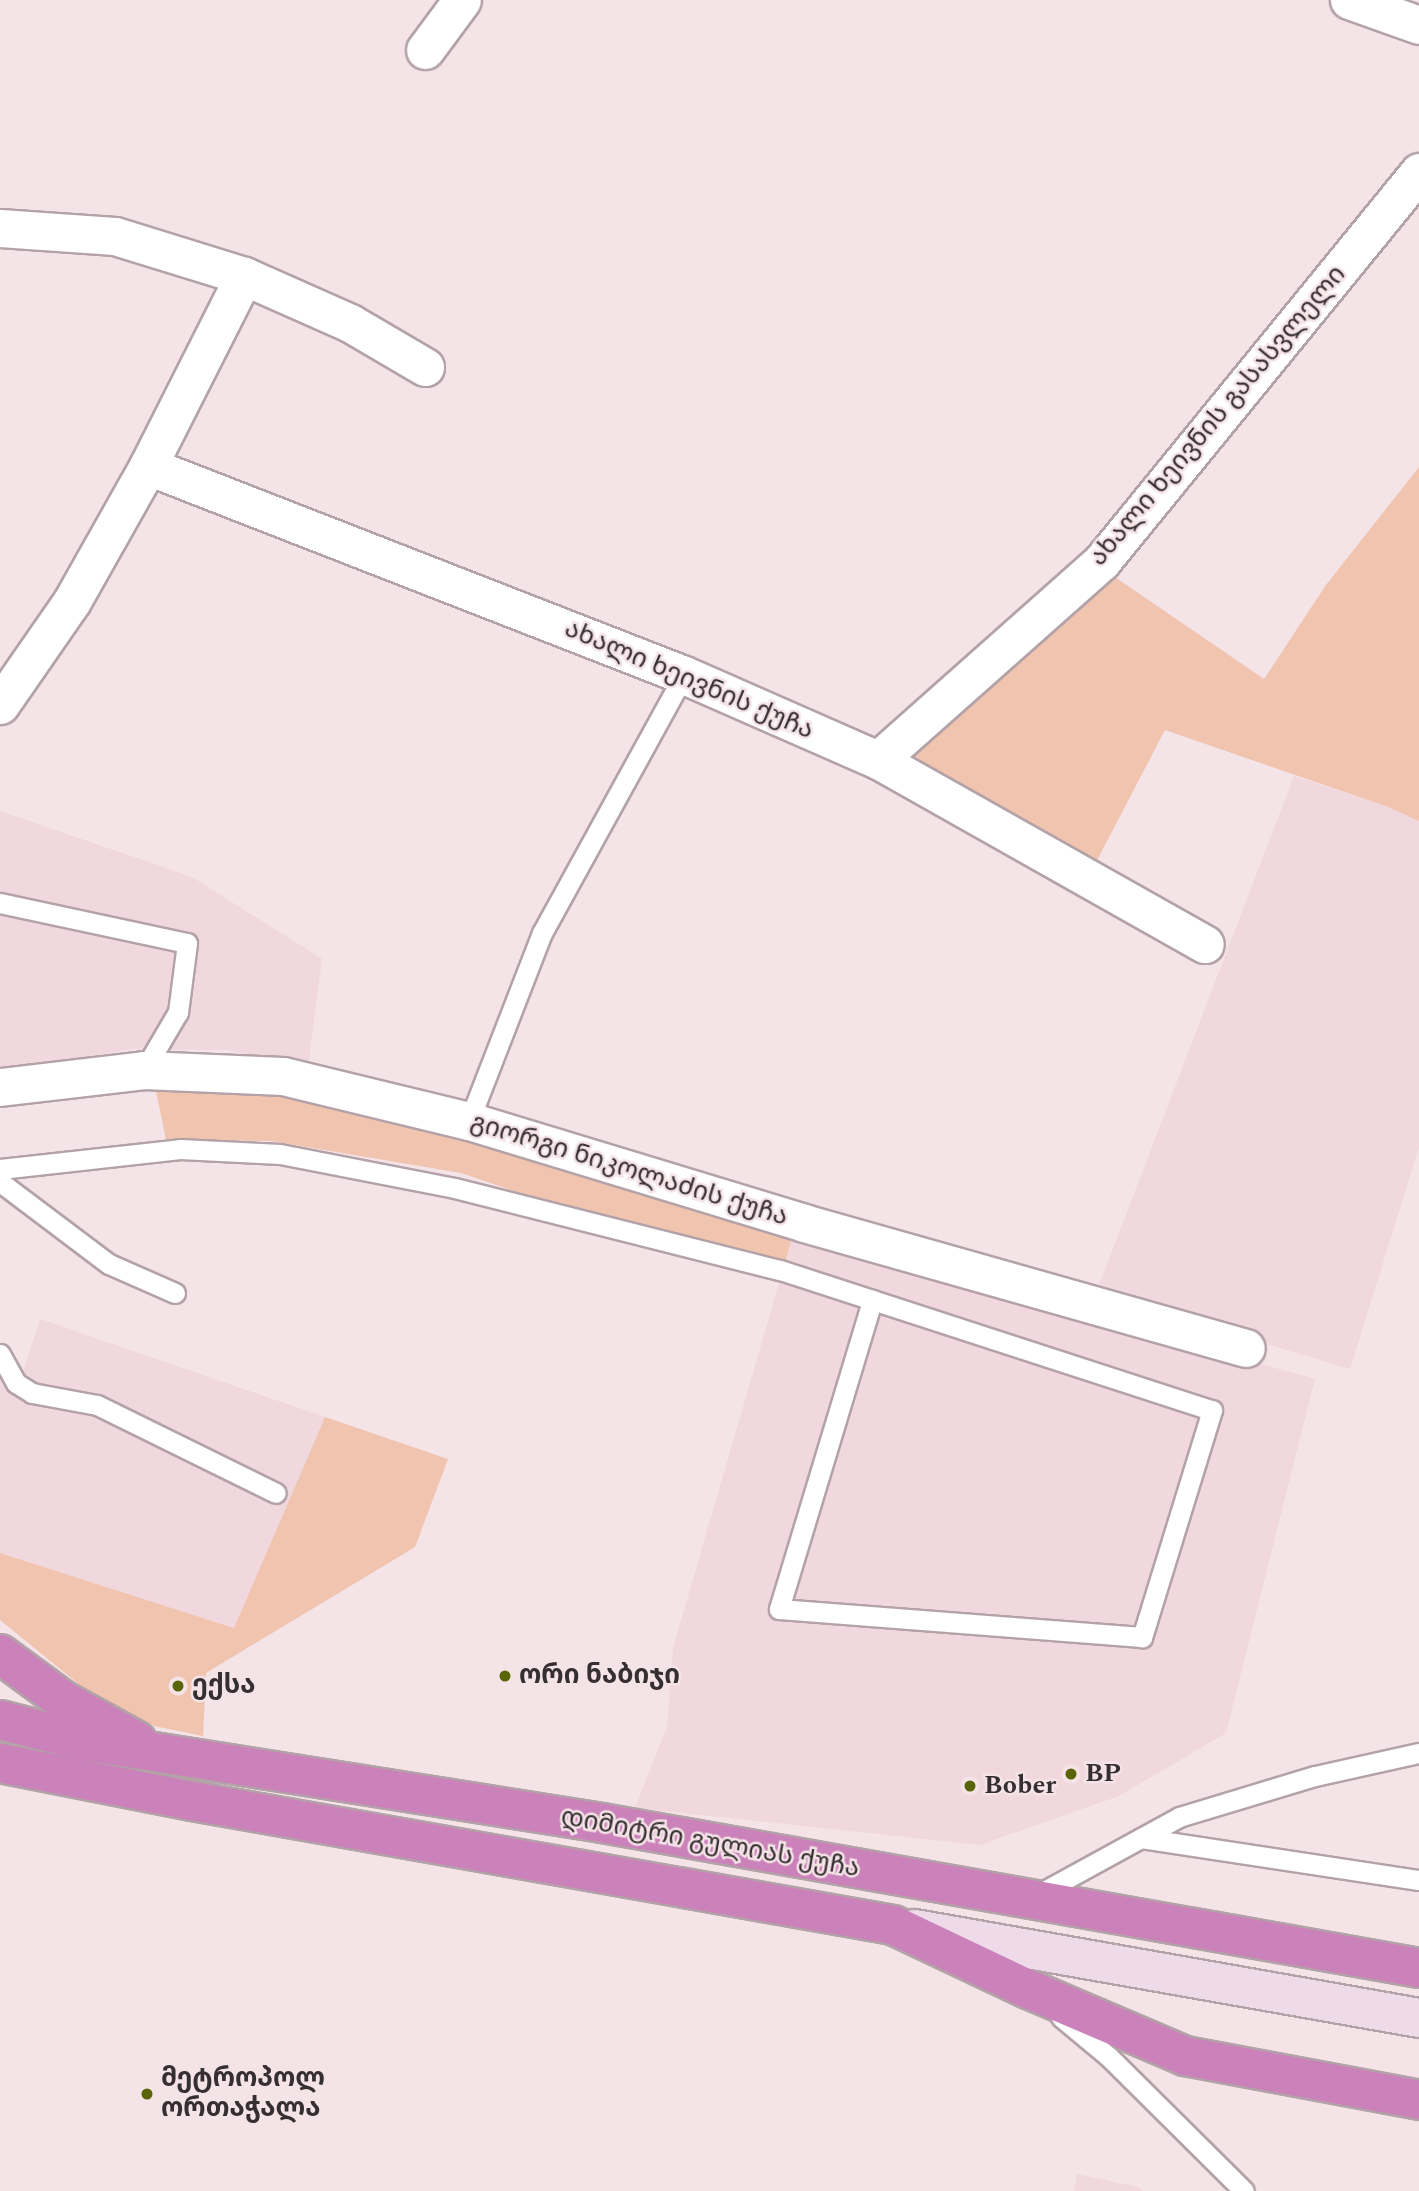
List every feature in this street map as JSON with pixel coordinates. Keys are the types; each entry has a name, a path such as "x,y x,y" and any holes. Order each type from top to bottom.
{"highway":[{"path":"0,1654 64,1701 160,1754"},
{"name":"დიმიტრი გულიას ქუჩა","path":"0,1720 78,1740 602,1823 1419,1968"},
{"name":"დიმიტრი გულიას ქუჩა","path":"0,1763 192,1801 893,1925 1028,1989 1185,2056 1419,2100"}],"main road":[{"name":"დიმიტრი გულიას ქუჩა","path":"893,1925 1419,2018"}],"street":[{"path":"425,50 462,0"},
{"path":"1349,0 1419,25"},
{"name":"ახალი ხეივნის გასასვლელი","path":"878,760 1102,561 1419,172"},
{"path":"0,228 115,236 244,276 350,323 425,367"},
{"path":"0,705 72,601 148,466 244,276"},
{"name":"ახალი ხეივნის ქუჩა","path":"148,466 684,674 878,760 1205,944"},
{"name":"გიორგი ნიკოლაძის ქუჩა","path":"0,1087 144,1070 283,1076 469,1121 804,1223 1246,1348"}],"lane":[{"path":"469,1121 542,933 684,674"},
{"path":"0,903 187,943 177,1012 144,1070"},
{"path":"0,1169 180,1149 280,1154 469,1191 780,1270 1212,1410 1142,1637 779,1608 872,1300"},
{"path":"0,1182 109,1264 175,1293"},
{"path":"0,1354 16,1383 32,1393 97,1405 276,1493"},
{"path":"1028,1900 1191,1813 1315,1776 1419,1753"},
{"path":"1141,1838 1419,1880"},
{"path":"1028,1989 1109,2057 1244,2191"}],"shaded area":[{"path":"1419,467 1419,821 1388,807 1165,730 1093,868 1018,829 912,757 1109,573 1264,679 1326,585"},
{"path":"1294,776 1388,807 1419,821 1419,1147 1350,1369 1096,1293"},
{"path":"0,811 192,877 322,959 308,1066 226,1050 133,1049 0,1071"},
{"path":"153,1076 281,1084 793,1235 779,1282 461,1173 271,1141 166,1140"},
{"path":"793,1235 1315,1379 1226,1733 1119,1796 980,1845 635,1808 667,1727 673,1648"},
{"path":"40,1319 325,1417 234,1628 0,1553 0,1366 18,1387"},
{"path":"325,1417 448,1459 415,1547 206,1673 203,1736 154,1726 81,1686 0,1620 0,1553 234,1628"},
{"path":"1077,2174 1138,2187 1143,2191 1074,2191"}],"place":[{"name":"ორი ნაბიჯი","path":"505,1676"},
{"name":"ექსა","path":"178,1686"},
{"name":"BP","path":"1071,1774"},
{"name":"Bober","path":"970,1786"},
{"name":"მეტროპოლ ორთაჭალა","path":"147,2094"}]}
